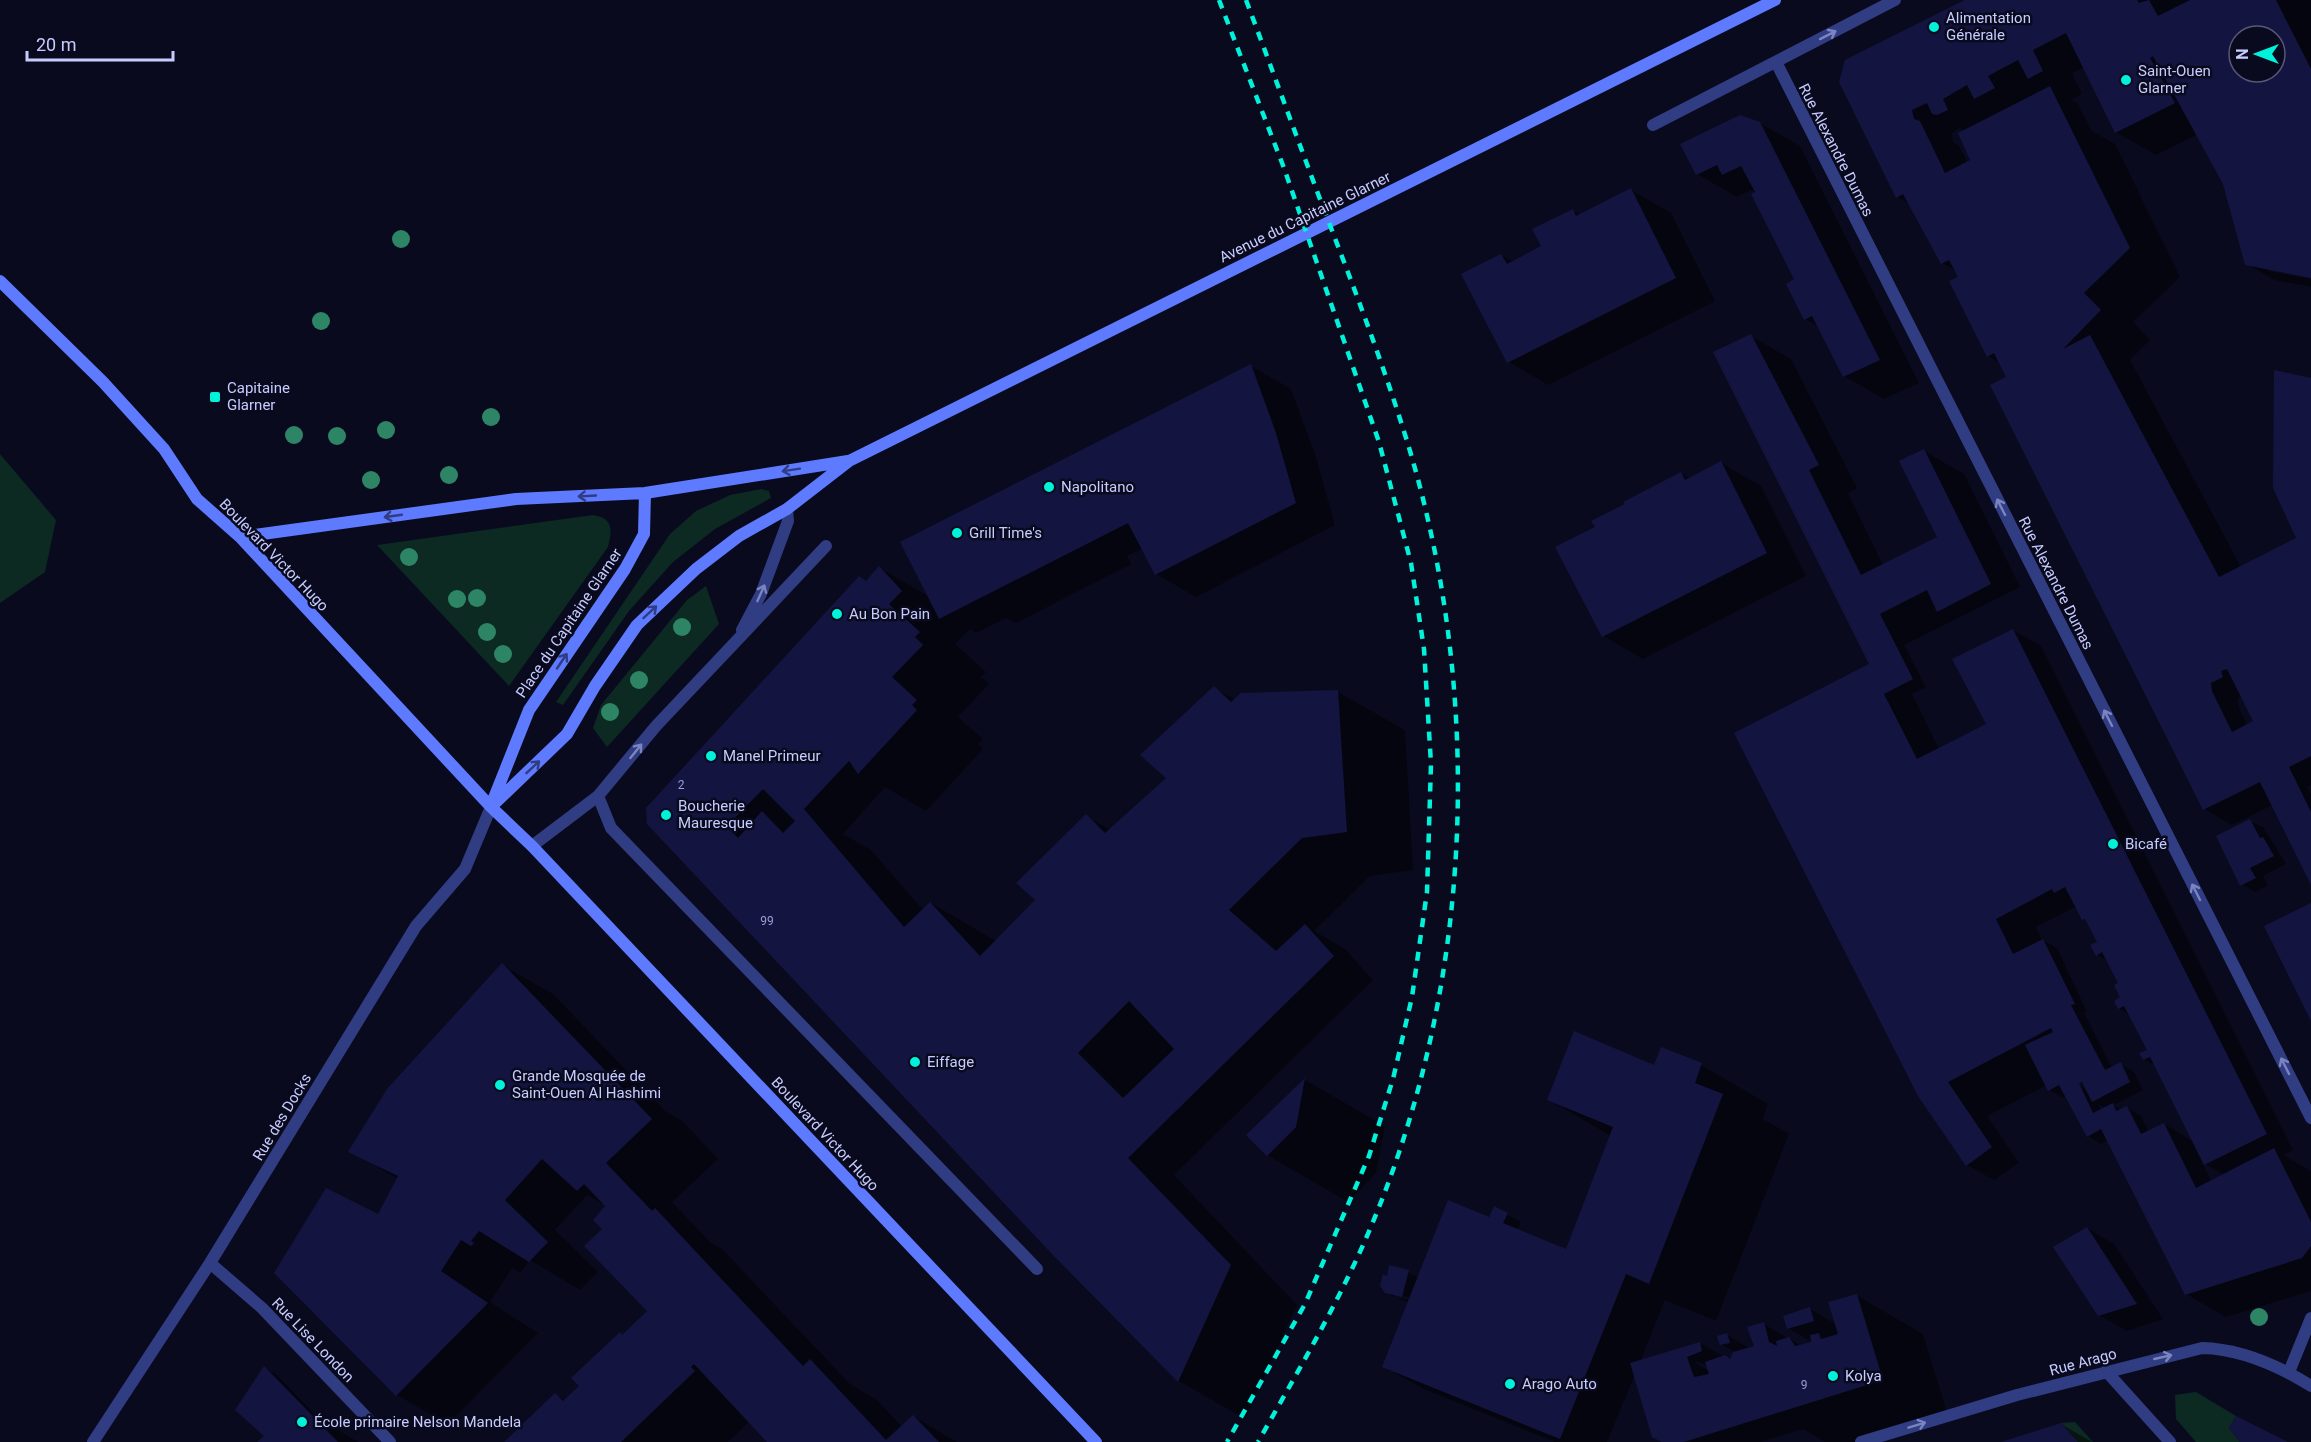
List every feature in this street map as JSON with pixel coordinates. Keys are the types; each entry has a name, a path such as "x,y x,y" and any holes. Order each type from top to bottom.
{"street":[{"name":"Avenue du Capitaine Glarner","path":"849,461 1775,0"},
{"path":"1653,125 1895,0"},
{"name":"Rue Alexandre Dumas","path":"1776,62 2311,1118"},
{"name":"Boulevard Victor Hugo","path":"0,282 103,382 164,449 197,499 240,537 491,807 532,846 1096,1442"},
{"path":"240,537 516,499 645,494 849,461"},
{"path":"491,807 567,734 595,686 637,624 696,569 739,536 787,509 849,461"},
{"name":"Place du Capitaine Glarner","path":"491,807 529,710 625,568 644,534 645,494"},
{"path":"734,645 761,594 788,521 787,509"},
{"path":"532,846 598,795 656,726 826,546"},
{"path":"598,795 611,828 1037,1269"},
{"name":"Rue des Docks","path":"93,1442 210,1263 416,926 465,868 491,807"},
{"name":"Rue Lise London","path":"210,1263 262,1308 390,1442"},
{"path":"2289,1372 2311,1318"},
{"name":"Rue Arago","path":"1861,1442 2017,1395 2202,1348 2216,1348 2273,1365 2311,1386"},
{"path":"2106,1371 2170,1442"}],"green space":[{"path":"0,454 56,520 45,572 0,603"},
{"path":"761,489 769,491 771,498 715,529 673,562 629,611 563,705 556,702 670,534 696,511 730,495"},
{"path":"593,515 605,519 610,526 608,547 509,686 377,545"},
{"path":"706,586 719,624 607,747 593,728 601,705 687,600"},
{"path":"2196,1392 2236,1416 2229,1428 2240,1442 2196,1442 2176,1419 2175,1395"},
{"path":"2075,1422 2093,1442 2078,1442 2061,1423"}],"building":[{"path":"1965,0 2137,0 2139,3 2149,0 2158,16 2190,0 2276,0 2311,69 2311,278 2245,265 2223,184 2153,56 2150,58 2175,103 2115,133 2066,33 2033,50 2043,71 2028,79 2018,60 1988,76 1995,88 1974,99 1967,85 1943,99 1948,110 1937,115 1932,114 1927,103 1912,110 1914,119 1920,121 1945,173 1970,160 1958,133 2050,86 2130,248 2084,293 2101,310 2063,349 2090,335 2219,577 2296,538 2273,488 2274,370 2311,378 2311,756 2289,767 2311,812 2311,885 2260,782 2203,810 1990,385 2006,377 1994,353 1987,357 1949,281 1958,277 1949,260 1941,264 1903,194 1896,198 1839,82 1845,60","holes":["2227,669 2253,721 2232,732 2212,691 2211,683 2223,677 2221,671"]},
{"path":"1740,115 1760,122 1880,360 1843,377 1812,316 1804,320 1786,284 1794,279 1751,194 1755,192 1741,166 1722,175 1717,165 1696,175 1680,144"},
{"path":"1631,188 1676,278 1507,363 1461,274 1501,254 1507,264 1541,246 1532,229 1573,209 1576,216"},
{"path":"1751,334 1819,465 1809,470 1861,575 1937,537 1899,461 1924,449 1991,584 1937,612 1927,590 1880,614 1913,679 1884,694 1917,759 1986,724 1952,659 2013,629 2267,1134 2204,1165 2150,1057 2143,1060 2139,1053 2147,1050 2124,1006 2118,1009 2114,1001 2120,997 2114,985 2118,983 2102,952 2096,956 2090,945 2097,942 2085,919 2082,920 2065,887 2054,893 2052,889 1996,919 2013,954 2043,939 2075,1004 2071,1005 2105,1070 2121,1062 2130,1082 2092,1102 2082,1082 2079,1083 2093,1113 2113,1103 2116,1111 2127,1106 2141,1134 2164,1123 2196,1188 2274,1148 2311,1222 2311,1246 2302,1258 2185,1295 2101,1129 2087,1137 2059,1085 2048,1091 2025,1045 2053,1032 2051,1028 1948,1082 1992,1147 1966,1166 1918,1096 1734,733 1869,664 1713,352"},
{"path":"1251,364 1276,433 1296,503 1155,575 1128,523 939,619 900,542"},
{"path":"1721,461 1767,553 1602,637 1555,547 1595,527 1591,521 1625,504 1623,502 1681,472 1685,480"},
{"path":"879,566 902,591 889,604 920,632 915,637 923,645 892,677 917,700 912,705 917,710 858,774 849,761 804,809 904,927 930,902 980,956 1035,900 1016,883 1086,814 1105,833 1166,778 1140,755 1214,686 1231,702 1241,693 1338,690 1347,832 1302,838 1229,910 1276,951 1305,924 1334,956 1128,1158 1231,1265 1178,1382 1052,1254 647,824 646,808 859,576 866,581","holes":["763,789 795,821 783,833 762,811 738,838 727,826","1129,1001 1174,1049 1123,1098 1078,1053"]},
{"path":"2250,819 2260,838 2263,837 2274,856 2250,868 2256,878 2240,886 2216,836"},
{"path":"2311,903 2311,1021 2264,926"},
{"path":"502,963 652,1119 606,1163 652,1211 655,1208 803,1366 810,1359 886,1440 913,1415 939,1442 767,1442 694,1364 691,1367 695,1371 621,1442 504,1442 555,1393 563,1401 579,1386 571,1378 620,1332 622,1335 647,1311 584,1246 602,1229 593,1220 605,1206 584,1184 577,1191 542,1159 505,1200 548,1242 529,1262 479,1231 471,1241 474,1243 471,1246 461,1240 441,1271 488,1303 396,1396 274,1273 326,1188 378,1214 398,1176 348,1152 387,1089"},
{"path":"1574,1031 1654,1065 1661,1047 1702,1063 1695,1083 1723,1094 1649,1284 1626,1274 1560,1439 1382,1367 1448,1200 1489,1217 1494,1206 1508,1213 1503,1223 1566,1249 1613,1127 1547,1100"},
{"path":"1305,1078 1296,1127 1267,1156 1246,1135"},
{"path":"2087,1227 2137,1304 2098,1316 2053,1247"},
{"path":"1389,1265 1409,1270 1402,1297 1385,1293 1380,1286 1383,1274 1387,1276"},
{"path":"1857,1294 1883,1380 1684,1442 1662,1442 1652,1437 1630,1363 1700,1342 1702,1351 1687,1357 1694,1377 1709,1374 1705,1362 1725,1355 1730,1359 1733,1352 1754,1346 1747,1327 1764,1322 1769,1342 1777,1346 1776,1341 1789,1337 1795,1346 1811,1342 1810,1335 1819,1333 1821,1339 1838,1334 1828,1302"},
{"path":"1810,1307 1814,1321 1787,1329 1783,1316"},
{"path":"1727,1333 1730,1343 1720,1345 1717,1336"},
{"path":"264,1366 338,1442 257,1442 264,1436 235,1410"},
{"path":"2236,1416 2288,1442 2240,1442 2229,1428"},
{"path":"2061,1423 2078,1442 2001,1442"}],"railway":[{"path":"1219,0 1284,168 1379,442 1411,563 1424,649 1431,764 1427,892 1412,997 1393,1079 1369,1156 1305,1304 1227,1442"},
{"path":"1246,0 1369,328 1410,451 1435,550 1450,652 1457,754 1456,857 1445,960 1425,1061 1397,1159 1359,1254 1323,1326 1258,1442"}],"place":[{"name":"Alimentation Générale","path":"1934,27"},
{"name":"Saint-Ouen Glarner","path":"2126,80"},
{"name":"Capitaine Glarner","path":"215,397"},
{"name":"Napolitano","path":"1049,487"},
{"name":"Grill Time's","path":"957,533"},
{"name":"Au Bon Pain","path":"837,614"},
{"name":"Manel Primeur","path":"711,756"},
{"name":"Boucherie Mauresque","path":"666,815"},
{"name":"Bicafé","path":"2113,844"},
{"name":"Eiffage","path":"915,1062"},
{"name":"Grande Mosquée de Saint-Ouen Al Hashimi","path":"500,1085"},
{"name":"Kolya","path":"1833,1376"},
{"name":"Arago Auto","path":"1510,1384"},
{"name":"École primaire Nelson Mandela","path":"302,1422"}]}
